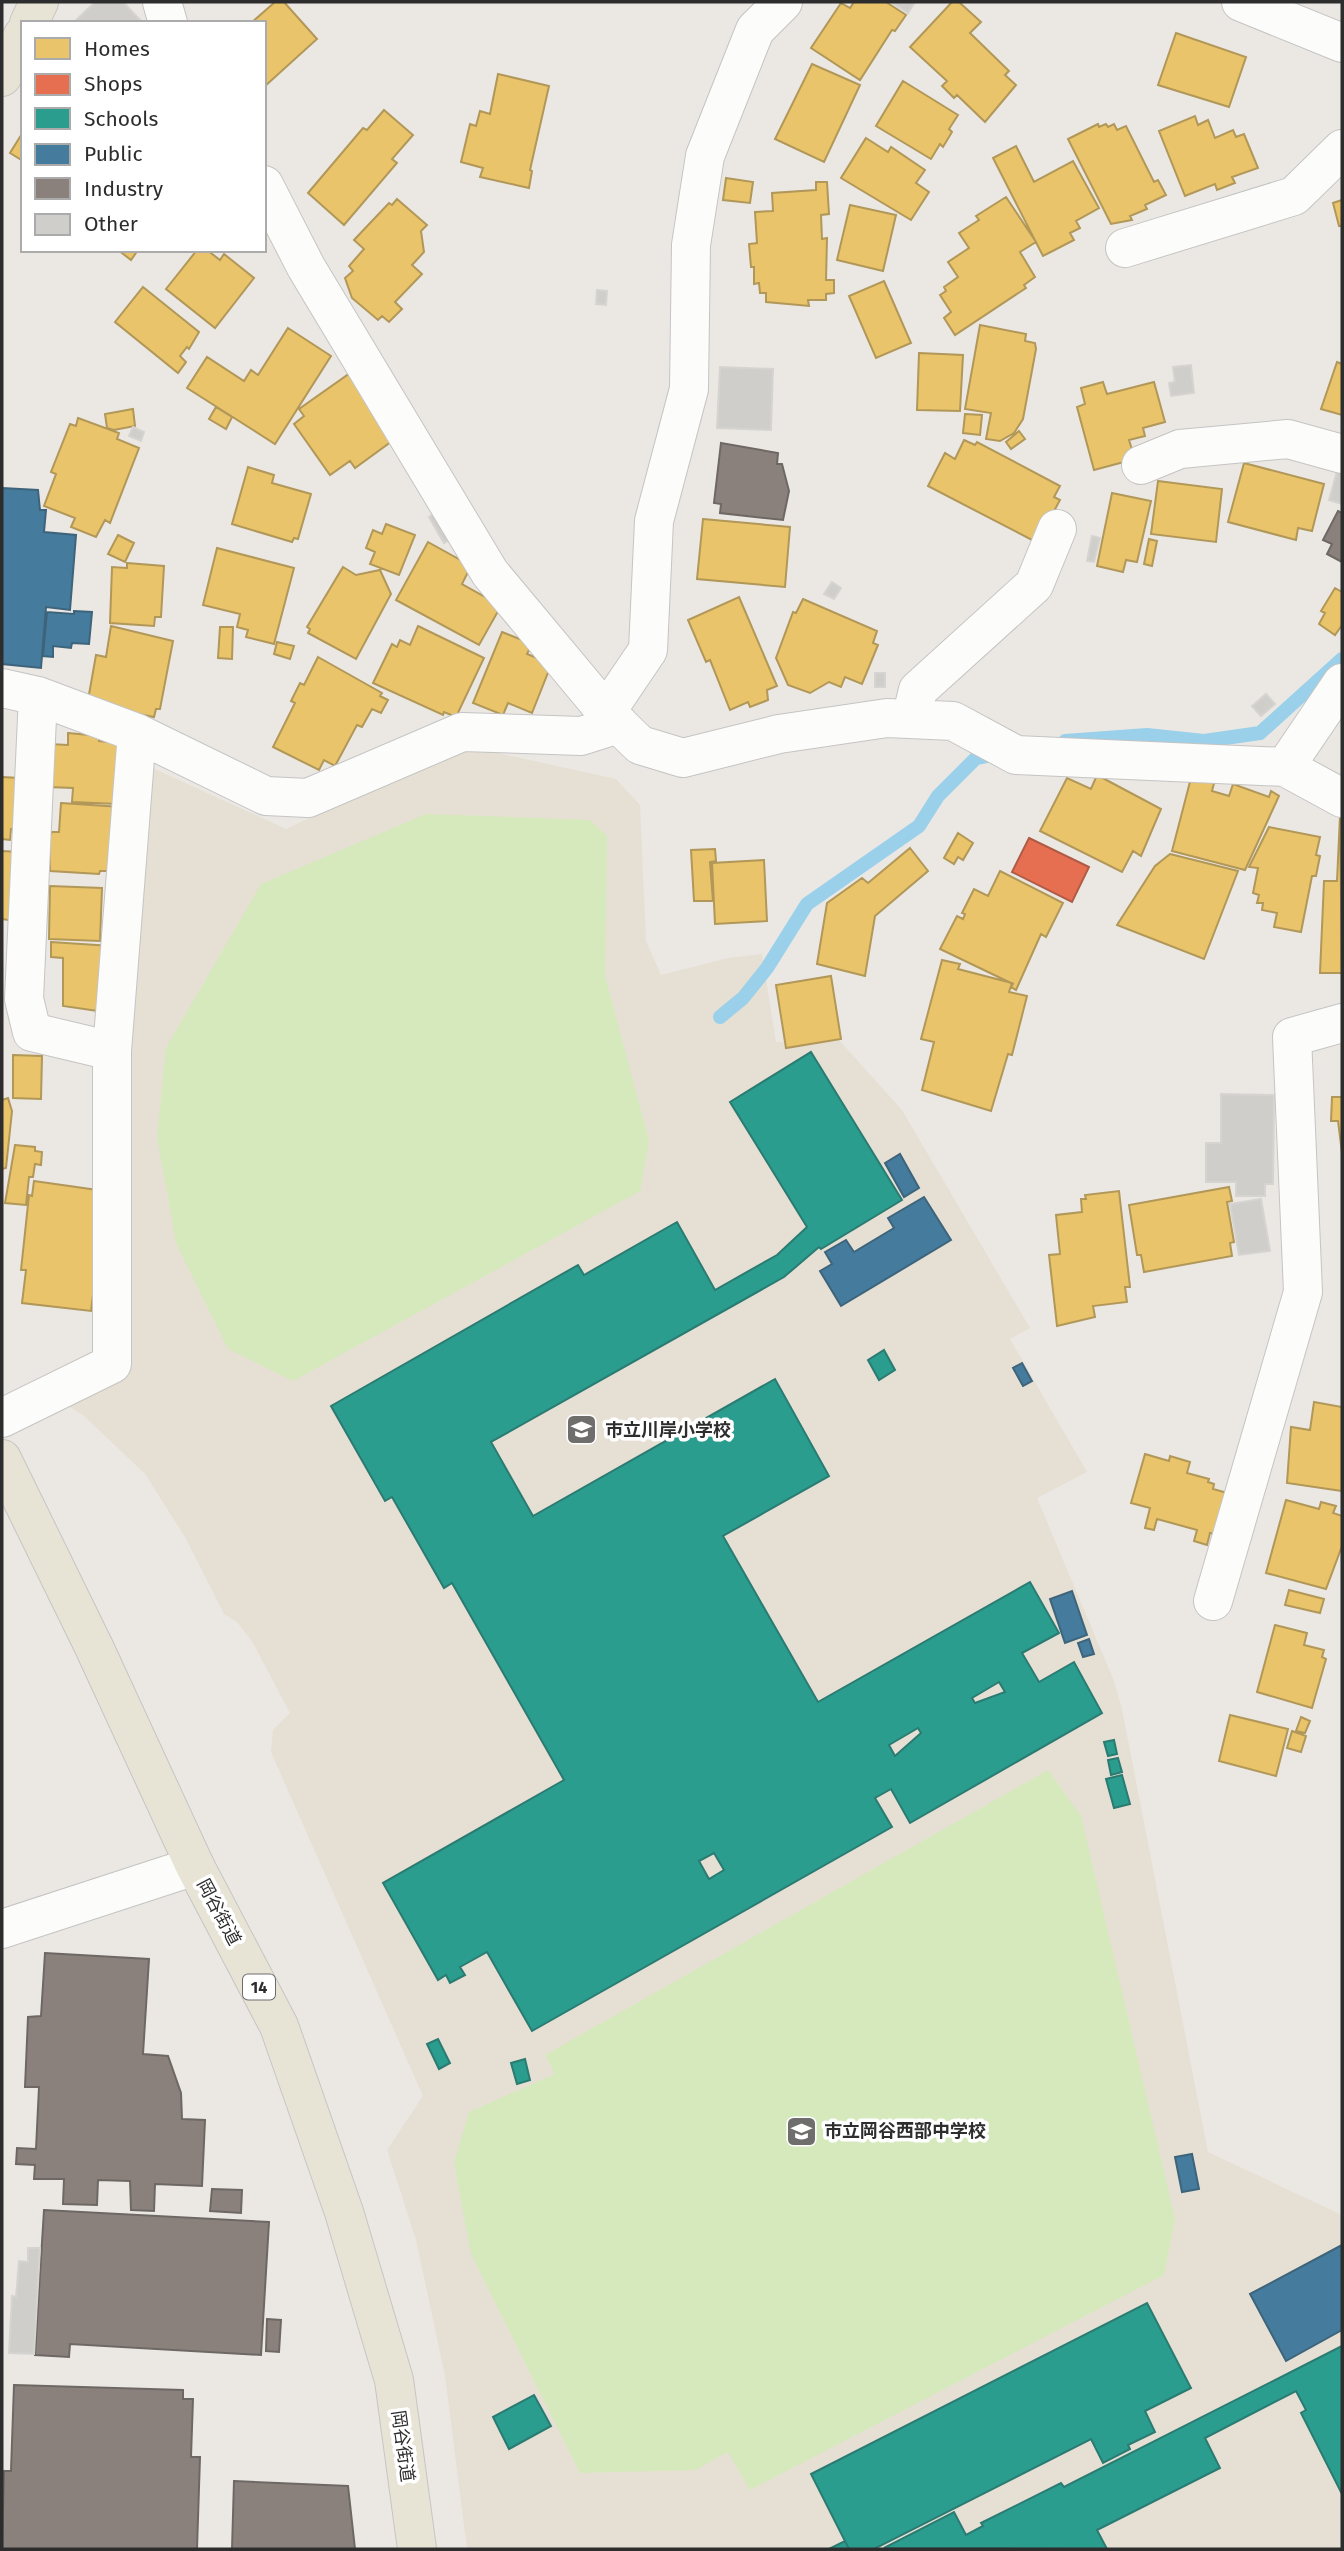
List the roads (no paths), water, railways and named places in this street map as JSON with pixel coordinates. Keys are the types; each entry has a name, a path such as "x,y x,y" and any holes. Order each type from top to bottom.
{"main road":[{"path":"30,21 39,2"},
{"path":"2,77 21,39"},
{"name":"岡谷街道","path":"2,1458 94,1647 195,1866 279,2026 344,2212 394,2380 417,2549"}],"street":[{"path":"162,2 167,21"},
{"path":"112,1051 32,1032 24,999 20,692 137,733 266,796 308,798 461,732 582,736 612,718 648,650 654,520 689,389 691,245 705,156 755,30 783,2"},
{"path":"1241,2 1342,43"},
{"path":"1125,248 1294,196 1342,149"},
{"path":"266,189 306,267 490,573 612,718 640,745 682,758 779,734 887,718 953,721 1016,755 1284,767 1342,797"},
{"path":"1141,465 1181,449 1288,439 1342,454"},
{"path":"911,719 918,690 1034,585 1057,529"},
{"path":"1284,767 1342,683"},
{"path":"2,1418 112,1364 112,1051 137,733"},
{"path":"1213,1601 1303,1292 1292,1037 1342,1023"},
{"path":"2,1929 195,1866"}],"waterway":[{"path":"1065,741 1147,735 1204,741 1260,733 1342,659"},
{"path":"720,1017 743,998 767,968 807,904 919,826 938,796 976,758 997,754"}],"place":[{"name":"市立川岸小学校","path":"582,1430"},
{"name":"市立岡谷西部中学校","path":"801,2131"}]}
